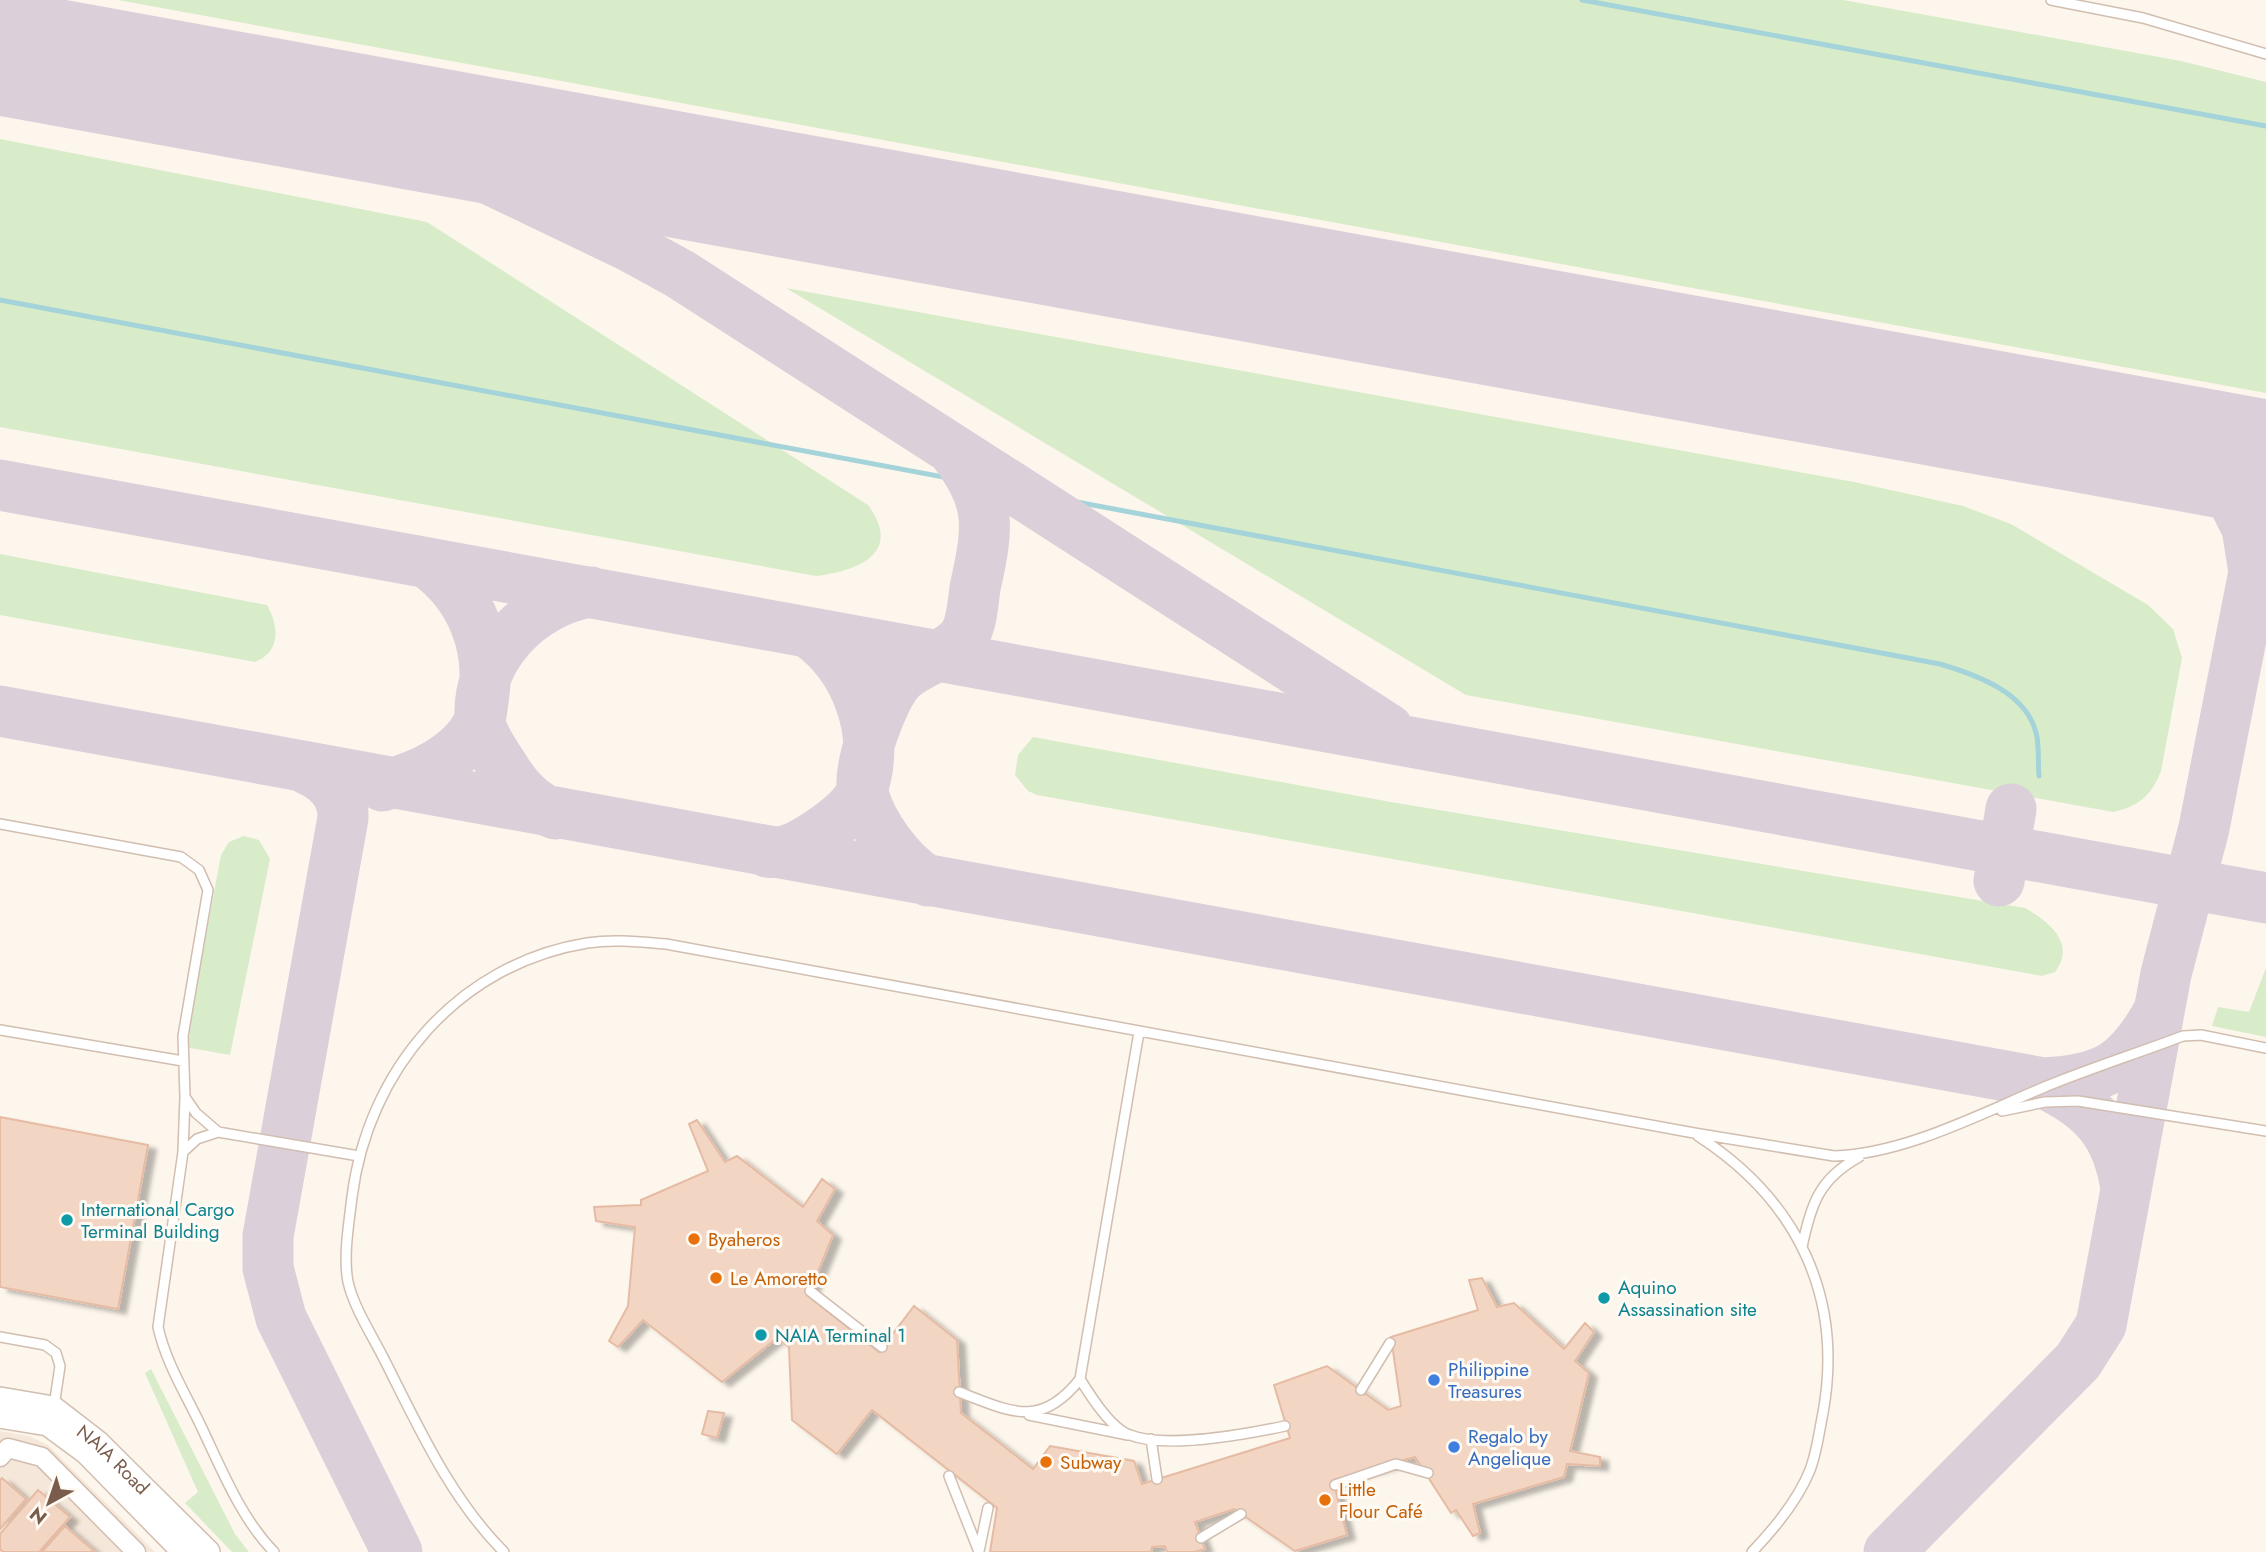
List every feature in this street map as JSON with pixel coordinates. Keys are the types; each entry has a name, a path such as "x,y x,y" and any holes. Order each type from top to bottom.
{"street":[{"name":"NAIA Road","path":"0,1399 50,1416 97,1442 208,1552"},
{"name":"NAIA Road","path":"0,1416 50,1416 184,1552"},
{"path":"0,1457 8,1448 43,1457 136,1552"}],"lane":[{"path":"2052,0 2143,18 2266,54"},
{"path":"0,824 181,857 198,870 208,890 208,905 183,1036 183,1152 158,1314 160,1340 251,1526 274,1552"},
{"path":"504,1552 469,1510 427,1445 349,1283 350,1217 359,1156 386,1086 411,1048 440,1016 467,993 510,969 587,943 622,940 666,944 1694,1133 1834,1156 1866,1152 1983,1115 2045,1102 2078,1101 2266,1131"},
{"path":"0,1030 183,1062"},
{"path":"1027,1414 1065,1399 1080,1379 1139,1032"},
{"path":"1983,1115 2049,1086 2183,1036 2201,1035 2266,1048"},
{"path":"185,1097 196,1113 218,1132"},
{"path":"183,1152 197,1139 218,1132 359,1156"},
{"path":"1694,1133 1725,1154 1760,1185 1802,1247 1817,1285 1828,1332 1830,1368 1809,1471 1774,1529 1752,1552"},
{"path":"1802,1247 1808,1217 1827,1179 1866,1152"},
{"path":"810,1291 883,1347"},
{"path":"0,1337 45,1346 57,1353 60,1366 50,1416"},
{"path":"1361,1390 1390,1343"},
{"path":"1080,1379 1094,1402 1128,1435"},
{"path":"959,1392 1027,1414 1151,1439 1239,1434 1285,1426"},
{"path":"1151,1439 1157,1479"},
{"path":"1335,1485 1396,1464 1428,1473"},
{"path":"948,1476 979,1551"},
{"path":"979,1551 988,1508"},
{"path":"1201,1538 1241,1514"}],"shaded area":[{"path":"0,1431 29,1436 48,1445 155,1552 0,1552"}],"green space":[{"path":"118,0 1843,0 2181,61 2266,82 2266,393"},
{"path":"0,139 427,222 868,505 878,522 881,536 878,547 871,557 861,564 847,570 816,576 0,427"},
{"path":"786,288 1854,482 1963,506 2011,524 2148,605 2173,629 2182,658 2161,771 2143,799 2130,807 2113,812 1466,695"},
{"path":"0,554 267,605 274,621 273,645 270,652 255,662 0,615"},
{"path":"1033,737 1391,802 2025,908 2042,919 2057,934 2063,952 2055,972 2042,976 1037,795 1028,791 1015,775 1018,755"},
{"path":"244,836 259,840 270,859 230,1055 185,1047 221,855 229,842"},
{"path":"2266,968 2266,1037 2212,1026 2218,1007 2249,1012"},
{"path":"151,1369 235,1534 249,1552 232,1552 185,1503 198,1492 145,1373"}],"building":[{"name":"International Cargo Terminal Building","path":"0,1117 148,1145 118,1309 0,1287"},
{"name":"NAIA Terminal 1","path":"697,1120 725,1162 737,1156 803,1207 822,1179 835,1189 817,1221 833,1235 808,1296 879,1352 914,1306 957,1340 961,1413 1033,1469 1050,1446 1134,1461 1142,1484 1290,1438 1274,1385 1327,1366 1388,1410 1401,1406 1391,1337 1478,1310 1469,1280 1482,1278 1497,1307 1514,1303 1564,1349 1585,1323 1594,1332 1575,1361 1589,1373 1570,1451 1600,1457 1600,1466 1567,1464 1564,1477 1473,1504 1480,1533 1473,1536 1456,1510 1451,1513 1415,1457 1333,1480 1347,1535 1295,1551 1234,1509 1195,1522 1205,1549 1194,1552 1167,1552 1165,1546 1152,1547 1151,1552 990,1552 997,1508 872,1410 837,1454 792,1420 789,1347 777,1338 722,1382 643,1320 618,1347 609,1341 628,1306 635,1227 596,1221 594,1207 641,1205 641,1200 708,1171 689,1124"},
{"path":"708,1411 724,1413 717,1438 702,1434"},
{"path":"2,1478 26,1499 0,1529 0,1480"},
{"path":"38,1490 70,1517 39,1552 3,1552 0,1549 0,1534"},
{"path":"65,1526 95,1552 42,1552"}],"waterway":[{"path":"1582,0 2266,126"},
{"path":"0,300 1940,664 1985,680 2013,697 2024,709 2037,737 2039,776"}],"taxiway":[{"path":"297,106 485,177 629,246 680,274 1388,729"},
{"path":"1889,1552 2078,1361 2101,1325 2166,974 2204,828 2254,572 2247,528 2229,492 2216,478 2194,463 2133,439"},
{"path":"928,881 907,865 888,843 867,805 862,782 867,751 879,716 893,688 908,673 953,647 965,634 969,624 983,547 984,515 974,484 952,449"},
{"path":"0,485 2266,898"},
{"path":"382,786 424,771 450,756 471,735 481,714 484,662 475,624 456,591 427,563"},
{"path":"555,814 525,796 497,757 481,726 481,696 487,674 512,635 548,607 569,597 591,592"},
{"path":"767,852 793,848 836,821 859,797 867,769 869,746 861,703 840,664 826,647 809,633"},
{"path":"0,711 2044,1083 2084,1078 2114,1066 2137,1045 2159,1011"},
{"path":"307,769 322,777 338,794 343,818 268,1236 268,1268 281,1318 397,1552"},
{"path":"1999,881 2011,809"},
{"path":"2044,1083 2077,1102 2101,1124 2117,1152 2126,1189"}],"runway":[{"path":"0,52 2266,463"}],"place":[{"name":"International Cargo Terminal Building","path":"67,1220"},
{"name":"Byaheros","path":"694,1239"},
{"name":"Le Amoretto","path":"716,1278"},
{"name":"Aquino Assassination site","path":"1604,1298"},
{"name":"NAIA Terminal 1","path":"761,1335"},
{"name":"Philippine Treasures","path":"1434,1380"},
{"name":"Regalo by Angelique","path":"1454,1447"},
{"name":"Subway","path":"1046,1462"},
{"name":"Little Flour Café","path":"1325,1500"}]}
